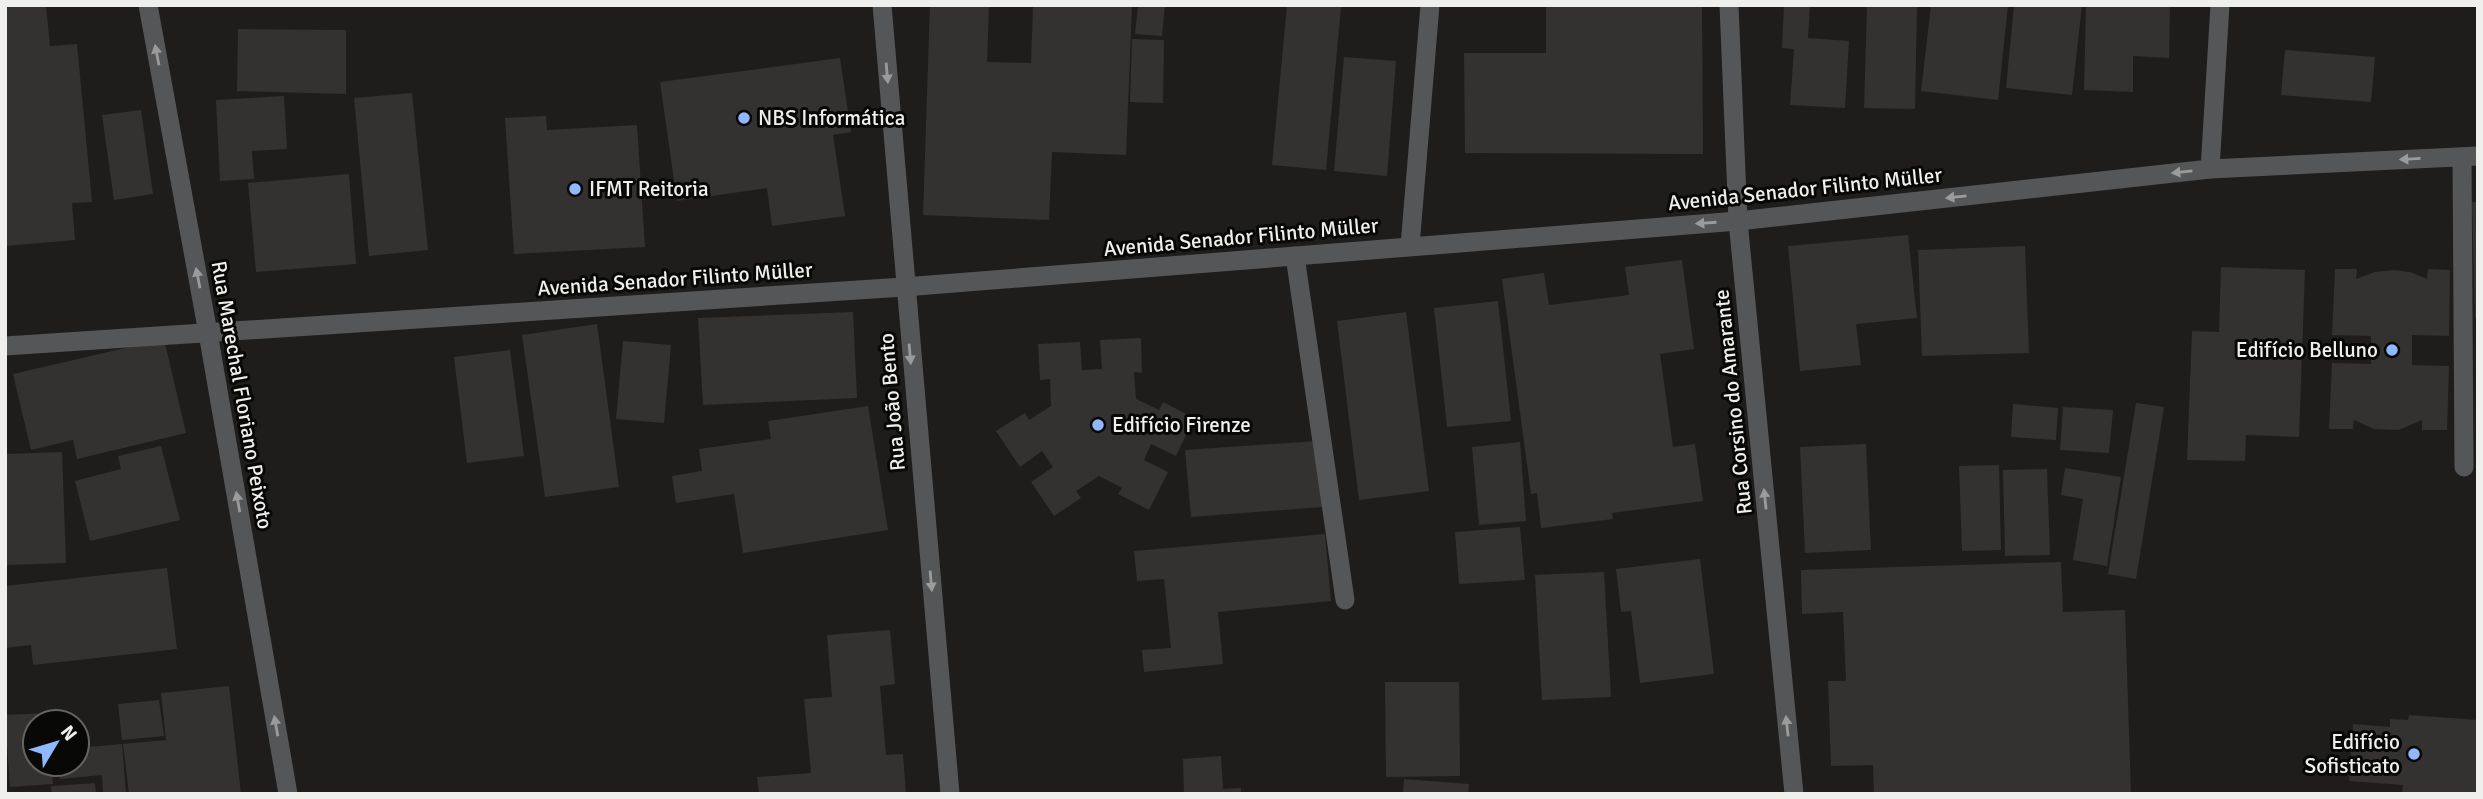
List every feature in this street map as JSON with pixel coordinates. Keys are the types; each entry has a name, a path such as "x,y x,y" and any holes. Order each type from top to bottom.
{"street":[{"name":"Rua Marechal Floriano Peixoto","path":"148,5 288,794"},
{"name":"Rua João Bento","path":"882,5 904,286 950,794"},
{"path":"1410,246 1430,5"},
{"name":"Rua Corsino do Amarante","path":"1729,5 1738,221 1794,794"},
{"path":"2210,169 2220,5"},
{"name":"Avenida Senador Filinto Müller","path":"5,346 904,286 1738,221 2210,169 2470,157"},
{"path":"2464,467 2470,157"},
{"path":"1295,256 1345,600"}],"building":[{"path":"5,5 46,5 50,46 77,44 92,202 72,203 75,240 5,246"},
{"path":"930,5 989,5 987,62 1031,63 1033,5 1132,5 1126,155 1052,152 1049,220 923,215"},
{"path":"1138,5 1165,5 1162,36 1135,34"},
{"path":"1287,5 1341,7 1326,170 1272,165"},
{"path":"1546,5 1702,5 1703,154 1465,153 1464,53 1546,53"},
{"path":"1784,5 1810,5 1808,38 1849,41 1845,108 1790,105 1794,49 1782,48"},
{"path":"1867,5 1917,5 1915,109 1864,108"},
{"path":"1931,5 2008,5 1998,100 1921,91"},
{"path":"2014,5 2082,5 2072,95 2006,88"},
{"path":"2086,5 2170,5 2169,58 2133,56 2133,92 2084,90"},
{"path":"238,29 346,30 346,94 237,91"},
{"path":"1132,39 1164,40 1163,103 1130,102"},
{"path":"2285,50 2375,57 2371,102 2281,95"},
{"path":"1344,57 1396,61 1387,176 1334,171"},
{"path":"840,58 851,132 833,135 845,216 772,226 767,188 677,201 660,82"},
{"path":"412,93 428,250 369,256 354,98"},
{"path":"284,96 287,149 252,151 254,179 220,181 216,100"},
{"path":"141,110 153,194 114,200 102,115"},
{"name":"IFMT Reitoria","path":"546,116 547,130 637,125 645,247 514,254 505,118"},
{"path":"349,174 356,264 256,272 248,183"},
{"path":"2472,202 2478,202 2478,318 2475,318"},
{"path":"1908,235 1917,318 1856,324 1861,365 1800,371 1788,246"},
{"path":"2025,246 2029,353 1922,356 1918,250"},
{"path":"1682,260 1694,349 1660,354 1673,447 1695,444 1703,501 1612,513 1613,519 1541,528 1537,493 1531,494 1502,279 1544,273 1549,305 1629,295 1625,267"},
{"path":"2221,267 2305,270 2299,437 2246,435 2245,461 2187,460 2192,331 2219,332"},
{"name":"Edifício Belluno","path":"2335,269 2357,269 2356,279 2375,272 2394,270 2410,272 2427,279 2428,269 2450,270 2449,336 2412,335 2412,365 2449,366 2447,430 2422,430 2422,420 2399,430 2374,429 2354,420 2353,429 2329,429 2332,363 2371,364 2371,336 2332,335"},
{"path":"1498,301 1511,421 1447,427 1434,308"},
{"path":"853,312 857,398 703,405 698,318"},
{"path":"1406,312 1429,491 1359,500 1337,321"},
{"path":"597,324 619,487 545,497 522,335"},
{"name":"Edifício Firenze","path":"1141,338 1142,373 1134,372 1136,399 1159,410 1163,402 1194,418 1176,456 1151,444 1144,460 1168,472 1149,510 1118,494 1122,488 1099,476 1076,491 1081,498 1054,516 1031,482 1053,467 1042,451 1020,467 996,431 1025,413 1029,420 1051,406 1050,379 1040,380 1038,344 1080,342 1082,370 1102,369 1100,340"},
{"path":"164,339 186,433 77,459 73,440 31,450 13,374"},
{"path":"623,341 671,345 664,423 616,419"},
{"path":"510,350 524,456 467,463 454,357"},
{"path":"2136,403 2164,407 2136,579 2108,574"},
{"path":"2013,404 2058,408 2056,440 2011,437"},
{"path":"868,406 888,530 743,553 734,494 676,503 672,476 702,471 699,449 771,439 768,421"},
{"path":"2063,407 2113,410 2109,453 2060,450"},
{"path":"1318,441 1323,507 1191,517 1185,450"},
{"path":"1520,442 1526,521 1479,525 1472,447"},
{"path":"1866,444 1871,550 1805,553 1800,447"},
{"path":"161,446 180,520 90,541 75,481 121,469 118,456"},
{"path":"62,452 66,563 5,565 5,454"},
{"path":"1999,465 2001,550 1962,551 1959,466"},
{"path":"2065,468 2121,477 2107,566 2073,560 2083,499 2061,495"},
{"path":"2047,469 2050,555 2005,556 2003,470"},
{"path":"1520,527 1525,580 1459,584 1455,532"},
{"path":"1325,534 1331,601 1218,612 1223,664 1144,672 1142,650 1171,648 1164,579 1137,581 1134,551"},
{"path":"1700,559 1714,674 1640,683 1631,611 1621,612 1616,569"},
{"path":"2061,562 2063,612 2125,610 2131,794 1874,794 1873,765 1831,766 1828,681 1846,681 1843,612 1802,614 1801,570"},
{"path":"167,568 177,649 33,665 31,645 5,648 5,586"},
{"path":"1604,572 1611,697 1542,700 1535,575"},
{"path":"890,630 895,684 880,686 886,755 903,754 906,794 759,794 757,777 811,773 804,699 832,697 827,635"},
{"path":"1385,682 1459,682 1460,776 1386,777"},
{"path":"229,686 241,794 129,794 123,744 166,740 161,693"},
{"path":"159,700 164,736 122,740 118,704"},
{"path":"21,714 21,778 52,778 53,784 10,787 5,715"},
{"name":"Edifício Sofisticato","path":"2409,715 2478,720 2478,794 2402,794 2403,785 2349,781 2353,724 2390,727 2390,719 2408,720"},
{"path":"122,744 126,794 103,794 102,775 91,776 91,747"},
{"path":"1221,756 1223,789 1241,788 1241,794 1184,794 1183,759"},
{"path":"1404,779 1469,784 1468,794 1403,794"},
{"path":"95,783 96,794 52,794 51,786"}],"place":[{"name":"NBS Informática","path":"744,118"},
{"name":"IFMT Reitoria","path":"575,189"},
{"name":"Edifício Belluno","path":"2392,350"},
{"name":"Edifício Firenze","path":"1098,425"},
{"name":"Edifício Sofisticato","path":"2414,754"}]}
